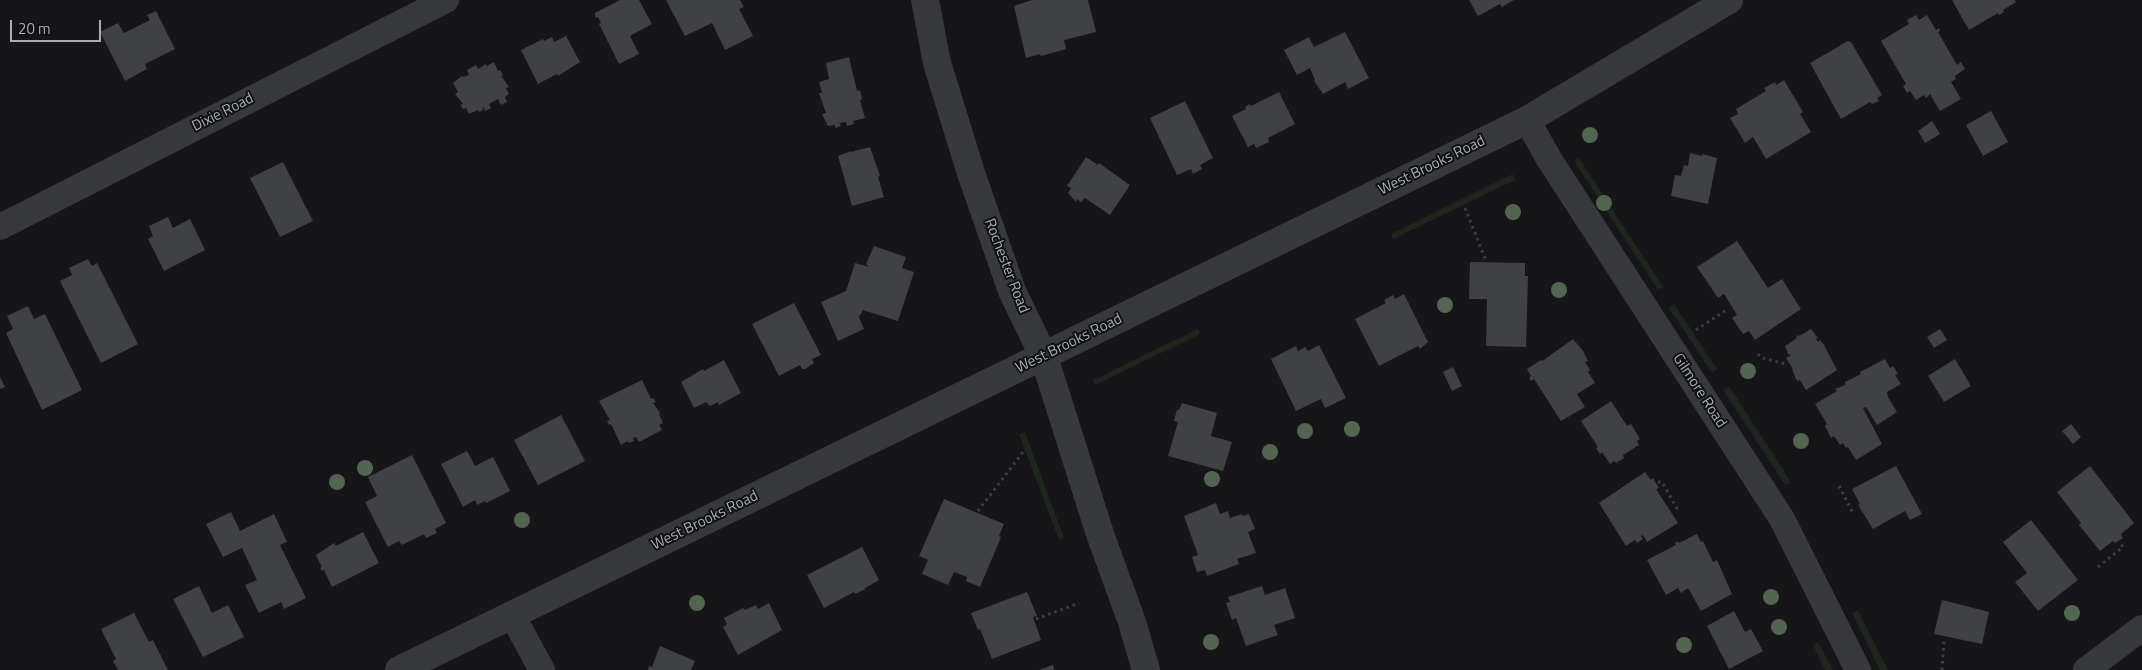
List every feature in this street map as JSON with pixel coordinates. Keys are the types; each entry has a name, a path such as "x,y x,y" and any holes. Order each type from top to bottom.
{"street":[{"name":"Dixie Road","path":"0,227 446,0"},
{"name":"Rochester Road","path":"925,0 937,63 971,173 1012,291 1044,356 1100,534 1132,622 1146,670"},
{"name":"West Brooks Road","path":"399,670 1527,120 1729,0"},
{"name":"Gilmore Road","path":"1527,120 1549,159 1782,519 1858,670"},
{"path":"512,615 542,670"},
{"path":"2086,670 2142,628"}],"path":[{"path":"1465,208 1486,261"},
{"path":"1696,330 1728,309"},
{"path":"1758,354 1762,358 1786,364"},
{"path":"978,510 1022,452"},
{"path":"1658,482 1662,482 1680,512"},
{"path":"1839,486 1854,515"},
{"path":"2098,567 2123,547 2120,543"},
{"path":"1036,619 1079,603"},
{"path":"1942,670 1944,640"}],"shaded area":[{"path":"1579,158 1663,287 1658,290 1574,161"},
{"path":"1513,174 1515,180 1393,239 1391,234"},
{"path":"1674,304 1717,369 1712,373 1669,308"},
{"path":"1198,329 1200,334 1095,385 1093,380"},
{"path":"1729,386 1791,482 1785,485 1723,390"},
{"path":"1025,432 1064,538 1059,540 1019,434"},
{"path":"1858,610 1888,670 1880,670 1852,613"},
{"path":"1818,642 1833,670 1825,670 1813,645"}],"building":[{"path":"620,0 639,0 652,24 630,36 639,54 619,64 595,13"},
{"path":"666,0 740,0 744,7 739,9 753,36 725,50 712,23 685,36"},
{"path":"1032,0 1088,0 1096,32 1064,40 1066,49 1026,58 1014,6"},
{"path":"1469,0 1514,0 1502,7 1500,4 1478,16"},
{"path":"1952,0 2015,0 2016,2 2003,10 2004,12 1999,15 1998,13 1969,30"},
{"path":"156,11 175,49 145,64 147,69 125,81 100,32 118,23 124,33 150,20 147,15"},
{"path":"1916,15 1919,20 1927,15 1936,30 1939,28 1940,31 1938,32 1957,65 1961,62 1965,69 1955,76 1956,79 1951,82 1961,99 1940,111 1930,94 1926,98 1924,95 1916,100 1910,91 1907,93 1903,86 1906,84 1881,41 1909,24 1907,20"},
{"path":"1345,32 1369,78 1348,89 1345,82 1323,94 1314,81 1310,68 1297,75 1284,50 1309,37 1314,47"},
{"path":"566,36 580,62 558,76 557,74 538,84 521,50 543,39 544,41 552,37 554,42"},
{"path":"1848,41 1851,42 1882,95 1877,98 1879,101 1872,104 1870,102 1841,119 1810,63"},
{"path":"849,57 857,91 860,90 862,99 860,100 865,118 853,121 854,124 847,126 846,122 840,123 841,126 835,128 835,125 828,126 822,114 826,113 819,93 822,93 819,82 829,79 826,63"},
{"path":"494,62 509,87 506,88 509,94 505,97 507,102 501,105 498,99 489,104 491,108 485,111 483,106 483,110 469,114 466,108 463,109 460,105 463,104 455,94 458,92 453,83 462,76 469,75 467,70 476,65 478,69"},
{"path":"1784,80 1803,112 1800,114 1811,132 1766,159 1753,137 1745,143 1730,118 1738,114 1736,109 1766,91 1764,88 1775,82 1776,85"},
{"path":"1279,92 1295,124 1268,138 1269,142 1256,148 1254,144 1248,147 1232,116 1246,109 1245,107 1250,104 1251,106"},
{"path":"1185,101 1213,158 1200,165 1202,169 1193,174 1191,169 1177,175 1150,118"},
{"path":"1991,111 2008,142 1983,156 1966,125"},
{"path":"1932,121 1940,134 1925,143 1918,131"},
{"path":"870,147 880,176 878,177 884,197 852,206 838,156"},
{"path":"1690,153 1717,158 1708,204 1671,196 1675,175 1681,176 1684,165 1688,166"},
{"path":"1086,157 1098,165 1099,163 1130,185 1110,215 1085,198 1081,202 1077,199 1076,202 1068,193 1071,188 1067,186"},
{"path":"283,162 313,221 280,237 250,178"},
{"path":"168,217 173,228 190,219 205,250 164,271 148,239 153,236 149,226"},
{"path":"1737,241 1768,288 1782,279 1801,309 1755,340 1749,331 1743,334 1732,318 1737,315 1724,294 1718,298 1697,267"},
{"path":"874,246 906,257 902,268 914,272 898,321 863,310 859,317 864,329 838,341 821,302 846,291 855,263 869,267 866,264"},
{"path":"88,259 92,266 97,263 138,344 101,363 60,281 72,275 69,268"},
{"path":"1470,262 1525,263 1525,276 1528,276 1526,347 1486,346 1487,299 1469,299"},
{"path":"1404,294 1428,342 1420,349 1418,346 1379,366 1355,319 1386,303 1384,300 1393,295 1395,299"},
{"path":"794,303 821,355 812,359 814,363 805,369 802,369 800,365 779,376 752,324"},
{"path":"28,306 34,319 45,314 82,390 42,410 6,333 13,329 7,316"},
{"path":"1811,329 1818,338 1816,339 1818,342 1820,340 1824,345 1837,370 1806,390 1800,380 1796,379 1793,369 1786,358 1791,355 1788,354 1785,346 1797,338 1798,335"},
{"path":"1940,329 1947,340 1934,348 1927,337"},
{"path":"1573,339 1583,351 1588,361 1585,362 1590,370 1588,372 1595,383 1577,394 1585,407 1561,421 1534,379 1531,381 1529,378 1531,376 1527,369"},
{"path":"1319,345 1346,398 1325,408 1321,399 1296,411 1271,359 1296,346 1298,351 1305,347 1308,351"},
{"path":"1885,359 1890,368 1893,366 1898,374 1895,375 1901,384 1887,392 1897,412 1877,425 1866,407 1863,408 1882,444 1856,460 1848,447 1846,448 1843,443 1840,445 1834,436 1831,438 1825,426 1827,424 1815,404 1837,391 1835,389 1845,385 1845,382 1861,374 1860,372"},
{"path":"1955,359 1971,386 1944,402 1928,376"},
{"path":"724,360 741,393 719,405 718,402 710,406 706,402 694,408 681,382 703,369 704,371"},
{"path":"1453,367 1462,386 1452,391 1443,372"},
{"path":"0,377 5,387 0,389"},
{"path":"642,380 651,399 653,398 656,402 653,403 660,413 663,423 659,425 662,430 639,442 636,437 633,438 634,441 629,443 628,441 621,445 611,424 609,425 607,421 610,420 599,401"},
{"path":"1611,401 1627,426 1631,424 1640,439 1637,441 1639,445 1623,455 1624,458 1610,464 1602,452 1600,454 1596,448 1598,447 1581,421"},
{"path":"1182,403 1217,413 1211,436 1232,442 1223,471 1168,456 1178,422 1174,421 1177,410 1179,410"},
{"path":"561,415 585,461 538,485 514,440"},
{"path":"2071,424 2081,437 2073,444 2062,431"},
{"path":"467,451 475,466 493,457 510,491 486,503 485,501 477,505 475,500 463,507 441,464"},
{"path":"412,455 446,523 435,529 437,533 426,538 424,534 402,545 399,541 388,547 365,502 377,496 368,477"},
{"path":"1896,466 1922,514 1910,520 1905,511 1873,529 1858,505 1860,504 1852,489"},
{"path":"2090,466 2134,523 2121,534 2123,538 2115,543 2113,541 2100,551 2079,525 2081,523 2057,492"},
{"path":"1645,472 1651,480 1653,478 1659,488 1656,489 1678,523 1647,542 1643,535 1641,536 1643,539 1637,543 1635,540 1626,546 1599,503"},
{"path":"944,499 1004,524 999,536 1001,537 980,587 966,581 967,577 954,572 948,585 922,574 928,560 919,556"},
{"path":"1216,503 1220,514 1228,511 1230,518 1249,514 1255,529 1248,532 1256,553 1237,559 1239,564 1207,576 1205,570 1197,572 1192,557 1198,555 1184,516"},
{"path":"231,512 240,531 274,514 287,542 280,545 306,598 284,609 281,602 259,613 245,585 257,580 242,548 223,557 206,524"},
{"path":"2031,520 2078,580 2038,611 2015,582 2027,573 2003,542"},
{"path":"363,532 379,563 332,587 324,570 322,571 320,568 322,567 316,555 334,543 336,546"},
{"path":"1697,534 1701,542 1703,541 1713,562 1717,560 1732,594 1701,611 1688,588 1681,593 1678,588 1666,595 1647,560 1676,545 1675,543 1678,541 1679,543"},
{"path":"862,547 879,580 865,589 855,594 854,592 824,608 807,575"},
{"path":"199,586 212,613 228,605 244,637 203,657 173,599"},
{"path":"1262,586 1265,595 1285,588 1295,618 1274,625 1278,635 1246,646 1236,618 1232,620 1226,603 1230,602 1228,597"},
{"path":"1027,592 1037,616 1033,617 1041,640 992,659 980,629 978,630 971,613"},
{"path":"1942,600 1989,612 1982,644 1934,634"},
{"path":"769,603 782,630 738,655 723,627 727,624 724,618 743,608 745,610 756,605 758,609"},
{"path":"1734,611 1745,632 1751,629 1763,651 1729,669 1707,626"},
{"path":"134,613 149,642 153,640 168,670 118,670 113,661 116,659 101,629"},
{"path":"660,646 695,661 691,670 648,670 649,666 652,667"},
{"path":"1053,665 1054,670 1039,670"}]}
